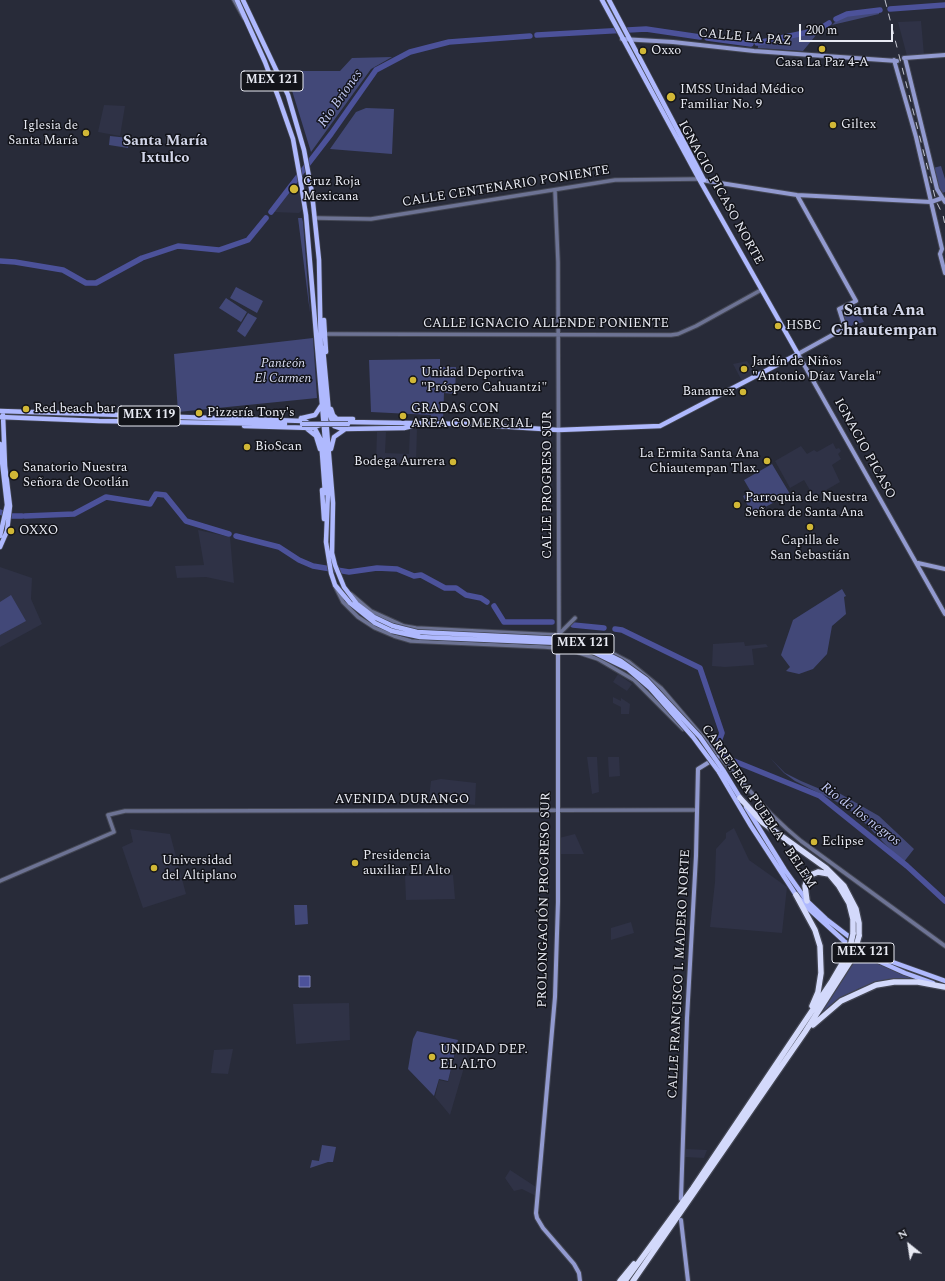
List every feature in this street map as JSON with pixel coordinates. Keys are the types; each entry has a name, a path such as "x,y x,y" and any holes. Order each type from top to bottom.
{"highway":[{"path":"634,1279 805,1032 851,954 859,923 856,909 844,886 826,868 762,822 740,798"},
{"path":"808,901 805,886 808,876 818,872 829,874 839,886 849,903 856,935"},
{"path":"796,895 815,930 821,957 818,992 808,1016"},
{"path":"626,1281 693,1188 851,954"},
{"path":"805,1032 824,1013 841,1001 876,985 894,982 918,982 945,987"},
{"path":"620,1281 650,1248"}],"main road":[{"name":"CARRETERA PUEBLA - BELEM","path":"237,0 265,62 293,139 298,165 311,267 322,405 327,423 330,454 333,503 331,561"},
{"name":"MEX 121","path":"244,0 288,95 309,171 319,248 323,334"},
{"name":"IGNACIO PICASO NORTE","path":"602,0 622,39 798,354"},
{"name":"IGNACIO PICASO NORTE","path":"609,0 701,180"},
{"name":"CALLE LA PAZ","path":"622,39 754,51 894,60 907,101 931,202"},
{"path":"701,180 797,195 931,202 944,200 937,189 905,59 945,55"},
{"path":"327,423 334,426 402,422 558,430 660,426 845,328 839,309 856,301 797,195"},
{"path":"931,202 942,249 940,254 945,273"},
{"path":"309,248 314,252 319,248"},
{"path":"311,267 315,264 320,267"},
{"path":"313,297 323,334 331,412 327,423"},
{"path":"323,334 327,423"},
{"name":"IGNACIO PICASO","path":"798,354 945,614"},
{"path":"303,423 315,415 322,405"},
{"name":"MEX 119","path":"0,547 7,531 8,512 1,411 82,413 216,421"},
{"path":"331,412 337,419 346,425"},
{"path":"82,413 82,421"},
{"name":"MEX 119","path":"1,417 16,419 82,421 216,421"},
{"path":"3,427 16,419"},
{"path":"303,423 314,428 337,419"},
{"path":"216,421 346,425 473,425"},
{"path":"303,423 314,428 322,442 325,492 332,531"},
{"path":"303,423 315,434 320,445 326,535"},
{"name":"CARRETERA PUEBLA - BELEM","path":"327,423 326,535 331,561 338,580 349,595 366,612 393,628 417,632 562,639 593,647 621,660 646,679 700,737 796,895 809,909 844,941 865,954 905,973 945,987"},
{"path":"330,454 334,437 346,425"},
{"name":"MEX 119","path":"0,444 8,512"},
{"name":"MEX 119","path":"0,536 7,520"},
{"path":"918,564 945,570"},
{"name":"CARRETERA PUEBLA - BELEM","path":"338,580 335,585 350,603 362,614 393,628 420,637 560,643 590,650 616,662 639,678 664,704 721,771 740,798 785,870 808,901 832,924 864,948 887,960 945,981"},
{"name":"PROLONGACIÓN PROGRESO SUR","path":"558,635 558,902 555,997 536,1218 542,1228 574,1264 579,1273 580,1281"},
{"name":"CALLE FRANCISCO I. MADERO NORTE","path":"682,1199 686,1025 698,769 719,756"},
{"path":"682,1220 688,1281"}],"street":[{"name":"CARRETERA PUEBLA - BELEM","path":"234,0 247,22"},
{"name":"CALLE CENTENARIO PONIENTE","path":"316,218 372,219 555,191 615,180 701,180"},
{"name":"CALLE PROGRESO SUR","path":"555,191 558,262 558,635"},
{"name":"CALLE IGNACIO ALLENDE PONIENTE","path":"323,334 678,334 762,290"},
{"path":"338,580 352,595 371,611 390,621 416,628 569,636 593,643 622,658 642,671 661,688 771,814 801,841 945,946"},
{"name":"CARRETERA PUEBLA - BELEM","path":"335,585 336,591 346,606 358,617 385,633 411,641 557,648 567,649 598,659 634,680 693,737"},
{"path":"545,647 575,618"},
{"path":"528,646 529,634"},
{"path":"548,635 553,640 557,648 569,636"},
{"path":"558,635 567,649"},
{"path":"598,659 605,655 607,650"},
{"path":"617,669 616,661 622,658"},
{"name":"AVENIDA DURANGO","path":"0,881 114,832 108,815 124,811 697,810"}],"shaded area":[{"path":"921,21 924,55 907,56 898,22"},
{"path":"104,105 125,106 120,136 98,132"},
{"name":"Cruz Roja Mexicana","path":"297,179 302,210 299,213 273,212"},
{"name":"Jardín de Niños \"Antonio Díaz Varela\"","path":"747,361 755,373 742,381 733,364"},
{"path":"410,429 417,429 416,463 376,462 377,432 386,432 385,453 409,454"},
{"path":"833,443 836,449 839,448 841,451 838,454 841,459 832,465 840,482 814,497 804,480 790,488 775,461 801,446 807,454 814,450 817,452"},
{"path":"198,530 230,537 234,583 206,577 177,578 175,566 204,565"},
{"path":"0,567 32,578 31,599 42,624 0,647"},
{"path":"744,642 745,646 766,644 768,647 752,649 754,665 725,667 712,666 713,644"},
{"path":"618,674 632,684 627,691 613,682"},
{"path":"613,697 621,701 621,698 630,704 629,714 621,714 621,707 613,703"},
{"path":"587,757 597,757 599,792 592,794"},
{"path":"608,757 619,757 620,776 609,777"},
{"path":"441,779 476,783 475,805 429,799 431,781"},
{"path":"734,828 749,860 787,887 782,933 710,927 715,882 716,849 726,838 726,833"},
{"name":"Universidad del Altiplano","path":"130,829 170,834 186,894 143,908 122,847 133,842"},
{"path":"575,834 584,854 559,854 559,838"},
{"path":"453,875 455,899 406,900 405,876"},
{"path":"631,922 634,933 611,940 611,928"},
{"path":"299,976 310,976 310,987 299,987"},
{"path":"349,1003 350,1040 296,1044 293,1004"},
{"path":"457,1046 470,1047 450,1115 435,1097 439,1080 448,1082"},
{"path":"233,1049 228,1074 211,1073 214,1050"},
{"path":"686,1149 707,1150 704,1158 685,1157"},
{"path":"510,1170 536,1187 536,1196 522,1189 514,1191 505,1178"}],"green space":[{"path":"879,11 879,14 832,25 836,21 846,16"},
{"path":"821,29 803,51 758,48 758,43"},
{"path":"392,57 371,69 311,152 286,71 340,71 352,58"},
{"path":"366,108 394,109 392,154 330,149 356,112"},
{"path":"110,136 129,138 128,148 109,145"},
{"path":"941,166 945,179 945,192 940,194 933,168"},
{"path":"298,218 302,218 303,222 310,313"},
{"path":"236,287 263,301 257,313 230,298"},
{"path":"226,298 247,312 241,322 219,308"},
{"path":"855,305 864,322 852,325 852,328 847,330 840,310"},
{"path":"248,313 257,318 245,337 237,331"},
{"name":"Panteón El Carmen","path":"313,338 317,398 178,412 174,354"},
{"name":"Unidad Deportiva \"Próspero Cahuantzi\"","path":"440,359 440,367 456,367 455,394 444,393 443,420 431,420 431,415 371,412 369,360"},
{"path":"772,464 790,494 752,514 743,496 751,492 744,480"},
{"path":"842,589 846,596 844,597 846,614 832,626 827,654 813,669 799,674 786,671 790,667 781,655 793,620"},
{"path":"11,595 26,621 0,635 0,602"},
{"path":"770,758 785,773 820,789 839,793 879,816 914,849 903,863 863,821 845,806 795,781 784,773"},
{"path":"294,905 307,905 308,924 295,925"},
{"path":"857,952 874,962 918,981 881,982 860,988 836,1001 816,1017 849,969"},
{"name":"UNIDAD DEP. EL ALTO","path":"417,1031 458,1040 448,1081 439,1079 434,1096 408,1069 413,1039"},
{"path":"322,1145 336,1147 333,1162 328,1162 310,1168 312,1160 319,1161"}],"waterway":[{"name":"Rio Briones","path":"890,9 945,5"},
{"name":"Rio Briones","path":"836,19 847,14 880,10"},
{"name":"Rio Briones","path":"757,43 818,30 829,23"},
{"name":"Rio Briones","path":"537,35 646,29 700,37"},
{"name":"Rio Briones","path":"271,212 331,134 376,70 410,52 449,42 530,36"},
{"name":"Rio Briones","path":"707,38 751,44"},
{"name":"Rio Briones","path":"0,261 63,270 86,283 96,283 142,258 178,246 219,250 248,240 266,218"},
{"name":"Rio de los negros","path":"25,516 74,514 106,497 150,504 156,494 165,495 186,521 229,534"},
{"name":"Rio de los negros","path":"0,512 11,516 22,516"},
{"name":"Rio de los negros","path":"236,536 279,547 299,560 313,566 349,572 377,568 397,569 414,576 421,575 445,588 456,588 466,595 481,598 487,602"},
{"name":"Rio de los negros","path":"494,606 504,622 552,622"},
{"name":"Rio de los negros","path":"573,625 604,628"},
{"name":"Rio de los negros","path":"615,629 622,630 700,668 722,733 717,747 719,749"},
{"name":"Rio de los negros","path":"726,756 729,759 820,796 907,866 945,901"}],"tunnel":[{"path":"897,61 903,60"}],"railway":[{"path":"885,0 936,201 943,215 945,225"}],"place":[{"name":"Casa La Paz 4-A","path":"822,49"},
{"name":"Oxxo","path":"643,51"},
{"name":"IMSS Unidad Médico Familiar No. 9","path":"671,97"},
{"name":"Giltex","path":"833,125"},
{"name":"Iglesia de Santa María","path":"86,133"},
{"name":"Cruz Roja Mexicana","path":"294,189"},
{"name":"HSBC","path":"778,326"},
{"name":"Jardín de Niños \"Antonio Díaz Varela\"","path":"744,369"},
{"name":"Unidad Deportiva \"Próspero Cahuantzi\"","path":"413,380"},
{"name":"Banamex","path":"743,392"},
{"name":"Red beach bar","path":"26,409"},
{"name":"Pizzería Tony's","path":"199,413"},
{"name":"GRADAS CON AREA COMERCIAL","path":"403,416"},
{"name":"BioScan","path":"247,447"},
{"name":"La Ermita Santa Ana Chiautempan Tlax.","path":"767,461"},
{"name":"Bodega Aurrera","path":"453,462"},
{"name":"Sanatorio Nuestra Señora de Ocotlán","path":"14,475"},
{"name":"Parroquia de Nuestra Señora de Santa Ana","path":"737,505"},
{"name":"Capilla de San Sebastián","path":"810,527"},
{"name":"OXXO","path":"11,531"},
{"name":"Eclipse","path":"814,842"},
{"name":"Presidencia auxiliar El Alto","path":"355,863"},
{"name":"Universidad del Altiplano","path":"154,868"},
{"name":"UNIDAD DEP. EL ALTO","path":"432,1057"}],"district":[{"name":"Santa María Ixtulco","path":"165,150"},
{"name":"Santa Ana Chiautempan","path":"884,322"}]}
